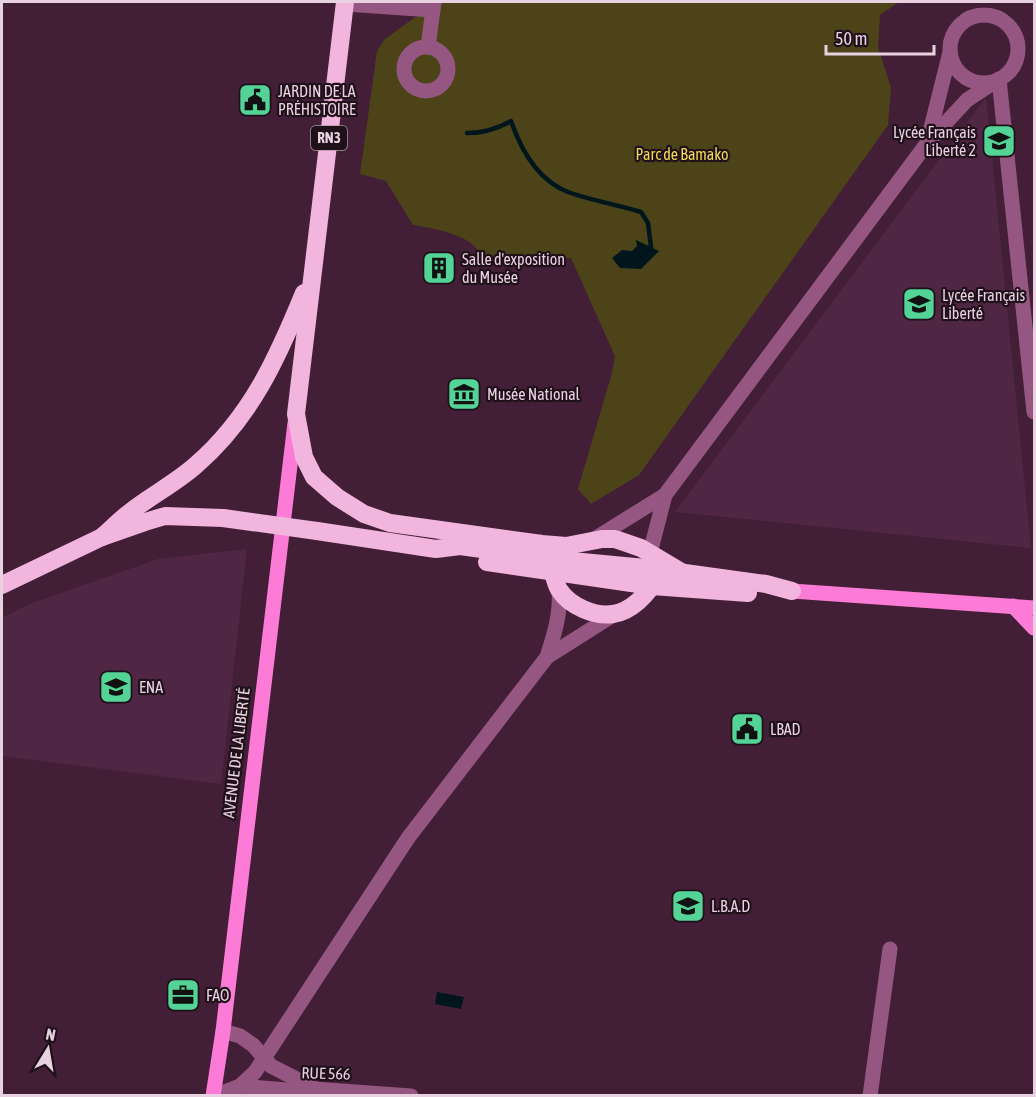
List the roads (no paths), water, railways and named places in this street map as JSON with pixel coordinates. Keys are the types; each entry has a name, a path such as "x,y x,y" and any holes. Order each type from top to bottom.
{"highway":[{"name":"RN3","path":"312,275 345,3"},
{"path":"312,275 296,414 304,458 314,477 337,497 364,514 390,523 566,546 615,540 633,544 653,570 765,594 792,591"},
{"path":"102,537 129,512 195,466 237,422 258,393 275,362 312,275"},
{"path":"2,585 102,537 165,516 187,515 223,518 436,549 456,557 558,574 653,570 766,584 792,591"},
{"path":"558,574 577,606 593,612 615,614 635,603 653,570"}],"main road":[{"name":"AVENUE DE LA LIBERTÉ","path":"213,1095 223,1030 296,414"},
{"path":"792,591 1035,608"},
{"path":"1013,606 1035,628"}],"street":[{"path":"345,3 433,6 428,47"},
{"path":"547,657 560,604 558,574 589,542 665,495 928,142 967,100 1011,69 1018,51 1017,41 1007,23 988,15 978,15 960,24 950,42 950,52 928,142"},
{"path":"950,52 954,65 962,75 973,81 986,83 999,79"},
{"path":"999,79 1035,412"},
{"path":"653,570 665,495"},
{"path":"213,1095 240,1086 255,1072 408,838 547,657 615,614"},
{"path":"870,1095 890,949"},
{"path":"223,1030 240,1036 253,1045 262,1059 271,1066 315,1089"},
{"name":"RUE 566","path":"240,1086 411,1095"}],"water":[{"path":"636,240 659,251 641,269 620,268 612,258 622,250 632,251 637,246"},
{"path":"437,992 464,997 461,1009 435,1004"}],"waterway":[{"path":"467,133 490,130 511,121 525,153 547,180 557,187 585,198 641,212 648,223 651,247"}],"place":[{"name":"JARDIN DE LA PRÉHISTOIRE","path":"255,100"},
{"name":"Lycée Français Liberté 2","path":"999,141"},
{"name":"Salle d'exposition du Musée","path":"439,268"},
{"name":"Lycée Français Liberté","path":"919,304"},
{"name":"Musée National","path":"464,394"},
{"name":"ENA","path":"116,687"},
{"name":"LBAD","path":"747,729"},
{"name":"L.B.A.D","path":"688,906"},
{"name":"FAO","path":"183,995"}],"park label":[{"name":"Parc de Bamako","path":"682,154"}]}
